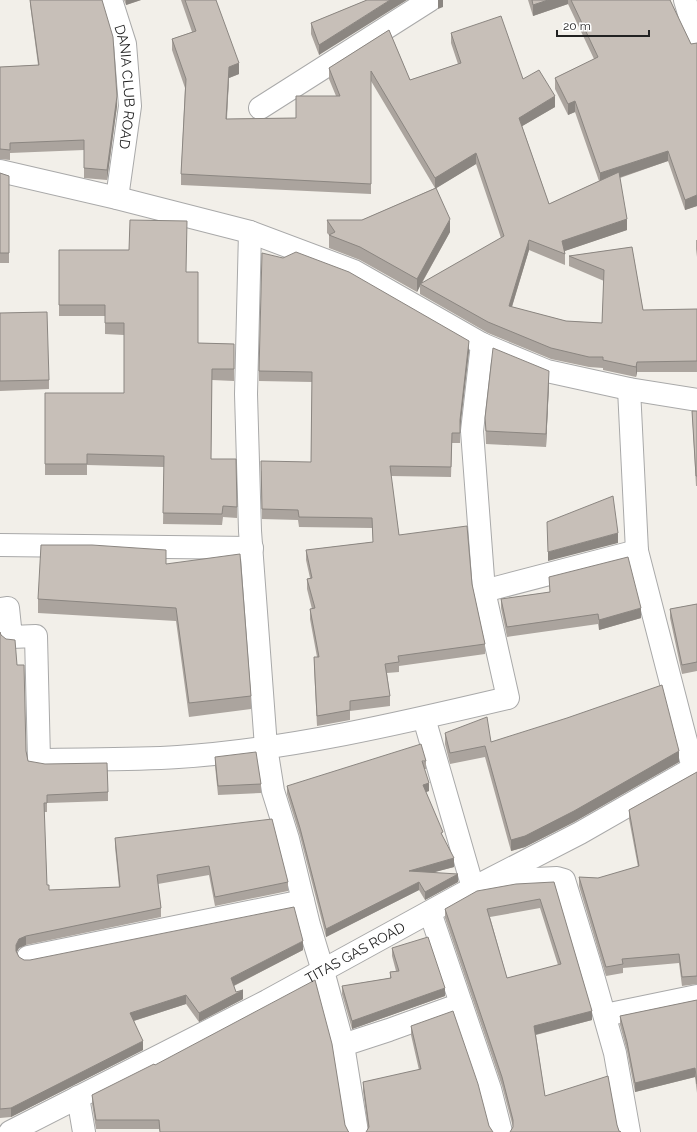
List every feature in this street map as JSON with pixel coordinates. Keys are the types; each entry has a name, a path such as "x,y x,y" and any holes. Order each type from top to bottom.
{"street":[{"name":"DANIA CLUB ROAD","path":"111,0 125,44 130,106 117,198"},
{"path":"260,108 430,0"},
{"path":"684,0 697,40"},
{"path":"0,171 117,198 250,232 354,271 482,344 547,371 628,389 697,400"},
{"path":"250,232 246,394 252,548 266,747 273,791 288,839 303,901 343,1045 357,1132"},
{"path":"0,609 8,608 11,637 36,636 39,760 178,757 266,747 424,718 508,698 484,591 472,431 482,344"},
{"path":"628,389 638,551 695,767"},
{"path":"0,545 252,548"},
{"path":"484,591 638,551"},
{"path":"424,718 473,888 514,880 557,878 564,880 615,1053 629,1132"},
{"name":"TITAS GAS ROAD","path":"10,1132 323,971 473,888 580,833 695,767"},
{"path":"28,957 303,901"},
{"path":"430,912 490,1089 501,1132"},
{"path":"604,1015 697,996"},
{"path":"343,1045 461,1004"},
{"path":"78,1097 84,1132"}],"building":[{"path":"30,0 102,0 113,37 117,96 107,170 84,168 84,140 10,143 10,150 0,149 0,67 39,65"},
{"path":"185,0 216,0 239,63 229,67 226,119 296,118 296,96 340,96 329,68 389,30 410,80 461,63 451,33 501,16 523,79 539,70 555,96 519,118 549,204 619,172 627,219 562,241 565,254 529,240 509,306 566,321 602,323 604,270 569,256 632,247 643,310 697,309 697,361 637,362 636,367 603,360 603,357 589,357 551,348 488,322 420,284 504,236 476,153 435,178 371,71 371,184 181,174 186,79 172,39 196,31"},
{"path":"367,0 390,0 319,45 311,23"},
{"path":"532,0 548,0 533,5"},
{"path":"571,0 670,0 691,44 697,43 697,195 685,200 668,151 600,173 575,101 568,104 555,78 598,57"},
{"path":"0,173 9,176 9,253 0,253"},
{"path":"436,188 450,219 417,279 360,247 329,235 335,232 327,220 362,220"},
{"path":"130,220 187,221 186,272 198,272 198,343 234,344 234,369 212,369 211,459 236,459 237,507 223,506 222,514 163,513 164,456 87,454 87,464 45,464 45,393 124,393 124,323 105,323 105,305 59,305 59,250 129,250"},
{"path":"296,252 349,272 469,341 460,420 460,433 452,433 451,467 390,466 399,535 467,526 472,584 485,644 398,656 399,662 385,664 390,696 350,701 350,710 317,716 314,657 319,657 310,609 315,608 307,579 312,578 306,550 373,542 372,518 299,517 298,510 262,509 261,461 311,462 312,372 259,371 262,253 283,258"},
{"path":"47,312 49,380 0,381 0,313"},
{"path":"493,348 549,371 546,434 486,431 485,418"},
{"path":"692,411 697,411 697,476 696,476"},
{"path":"613,496 618,533 548,552 547,522"},
{"path":"41,545 92,545 166,550 166,564 240,554 251,696 189,703 176,608 38,599"},
{"path":"628,557 641,608 599,620 598,614 507,627 501,599 550,592 549,577"},
{"path":"697,604 697,662 682,665 670,609"},
{"path":"0,632 6,639 15,640 17,665 24,665 26,751 28,761 45,764 107,763 108,792 47,795 47,803 44,803 47,885 49,885 49,890 120,887 115,838 272,819 288,882 215,897 209,866 157,875 161,908 26,936 19,939 16,945 16,951 19,957 24,960 30,960 294,907 303,941 231,978 236,992 243,990 199,1013 186,995 130,1013 143,1041 11,1108 0,1109"},
{"path":"662,685 679,751 574,811 525,836 511,840 485,746 450,753 445,733 487,717 491,742 567,718"},
{"path":"421,744 426,761 422,761 429,783 423,785 443,832 441,833 454,858 409,871 458,874 425,892 419,882 326,929 300,828 287,786"},
{"path":"256,752 261,784 218,786 215,757"},
{"path":"697,772 697,976 682,977 679,954 622,959 623,964 606,967 579,877 598,878 639,866 629,810"},
{"path":"554,882 592,1011 534,1026 545,1096 608,1076 617,1125 619,1131 621,1132 510,1132 513,1127 513,1120 502,1077 445,909 477,891 516,884","holes":["540,899 561,964 507,978 487,909"]},
{"path":"428,937 445,988 352,1021 342,986 391,978 390,972 399,971 392,948"},
{"path":"315,980 332,1044 345,1125 349,1132 160,1132 159,1120 96,1120 92,1095 154,1064 155,1065"},
{"path":"697,1000 697,1084 695,1068 635,1083 620,1016"},
{"path":"453,1011 478,1084 489,1126 493,1132 366,1132 369,1127 363,1082 421,1069 411,1026"}]}
